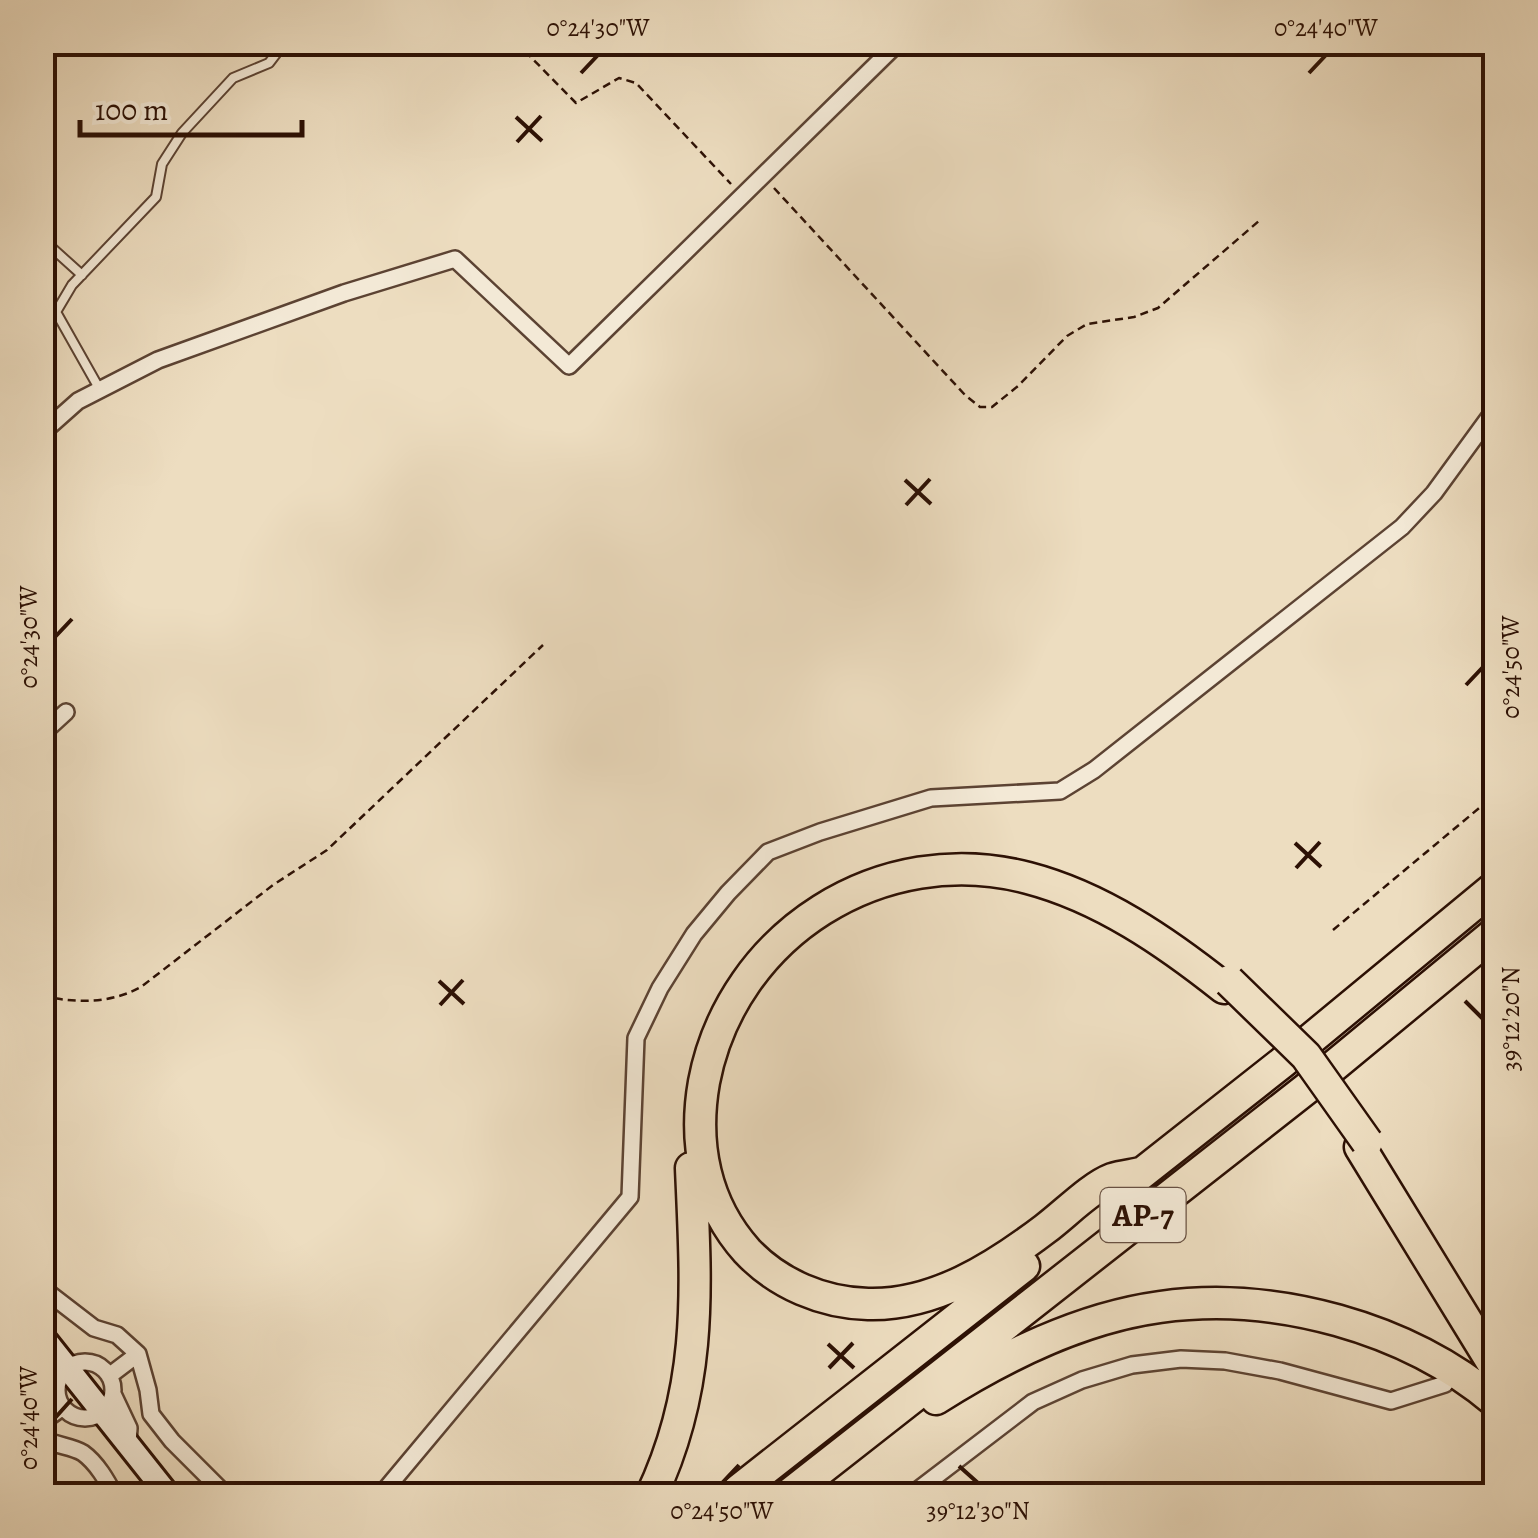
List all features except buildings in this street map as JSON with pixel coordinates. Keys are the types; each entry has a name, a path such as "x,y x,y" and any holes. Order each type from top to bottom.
{"highway":[{"path":"651,1496 683,1414 695,1332 690,1142 698,1070 712,1024 732,987 773,936 833,892 886,870 924,861 988,861 1030,869 1098,895 1172,938 1227,985 1306,1056 1496,1352"},
{"name":"AP-7","path":"1142,1173 1110,1180 1024,1245 983,1272 947,1288 907,1301 870,1305 832,1300 791,1285 758,1262 731,1232 708,1190 700,1147 702,1095 720,1027 762,958 797,926 854,892 907,874 966,868 1028,878 1094,903 1227,985"},
{"name":"AP-7","path":"731,1496 1284,1062 1496,886"},
{"name":"AP-7","path":"787,1496 1306,1090 1496,932"},
{"path":"1364,1145 1496,1368"},
{"path":"806,1496 912,1415 1005,1359 1101,1320 1160,1307 1230,1304 1296,1311 1356,1326 1409,1347 1456,1372 1496,1402"}],"main road":[{"path":"42,1336 63,1374 108,1403 128,1444 169,1496"}],"street":[{"path":"42,433 78,401 158,360 455,258 569,366 899,42"},
{"path":"380,1496 630,1196 636,1038 660,988 694,934 768,852 931,798 1060,791 1094,770 1402,527 1434,493 1496,408"},
{"path":"42,734 66,712"},
{"path":"42,1288 94,1328 117,1335 138,1354 151,1414 227,1496"},
{"path":"109,1376 138,1354"},
{"path":"42,1357 63,1374"},
{"path":"910,1496 1033,1402 1132,1364 1182,1359 1224,1361 1392,1401 1444,1384"},
{"path":"85,1362 95,1364 109,1376 108,1403 82,1418 63,1407 57,1390 63,1374 85,1362"},
{"path":"42,1422 63,1407"},
{"path":"42,1438 55,1446 82,1452 104,1476 115,1496"}],"lane":[{"path":"100,390 56,312 82,275 156,197 162,164 182,132 234,78 269,63 284,42"},
{"path":"42,239 82,275"}],"path":[{"path":"516,42 576,103 619,78 636,83 742,196"},
{"path":"760,179 773,187 842,258 980,407 992,407 1068,336 1087,324 1134,317 1158,308 1260,220"},
{"path":"42,996 70,1002 98,1000 124,996 141,987 272,886 327,850 544,644"},
{"path":"1333,930 1496,794"}]}
